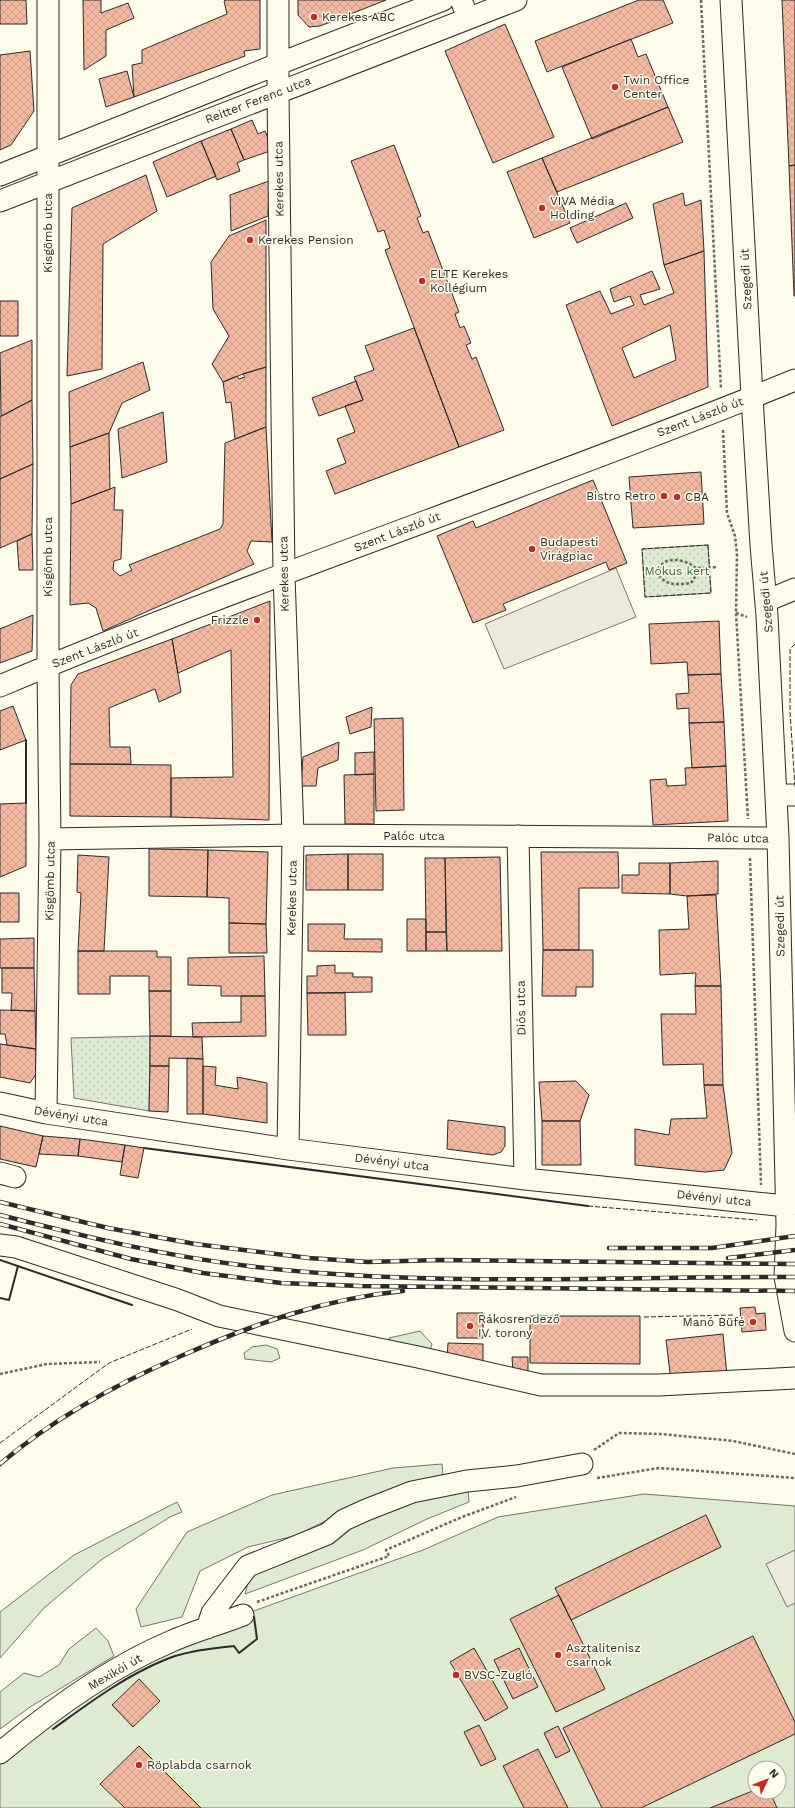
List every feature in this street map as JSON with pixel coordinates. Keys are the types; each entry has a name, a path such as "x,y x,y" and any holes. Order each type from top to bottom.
{"street":[{"name":"Kisgömb utca","path":"46,1113 50,839 48,666 48,0"},
{"name":"Kerekes utca","path":"278,0 284,575 293,835 288,1149"},
{"path":"0,175 443,0"},
{"name":"Reitter Ferenc utca","path":"0,201 278,92 465,9 516,0"},
{"name":"Szegedi út","path":"731,0 761,545 786,795 778,838 787,894 791,1205 785,1277 795,1331"},
{"name":"Szent László út","path":"0,686 284,575 752,398 795,380"},
{"path":"766,601 795,590"},
{"name":"Palóc utca","path":"50,839 293,835 778,838"},
{"name":"Diós utca","path":"518,836 525,1179"},
{"name":"Dévényi utca","path":"0,1103 46,1113 288,1149 525,1179 791,1205"},
{"path":"0,1245 24,1250 178,1300 219,1316 418,1357 541,1385 659,1385 795,1378"},
{"path":"207,1628 212,1614 248,1566 327,1534 344,1520 366,1510 419,1491 467,1481 586,1471"},
{"name":"Mexikói út","path":"0,1752 63,1704 119,1668 171,1642 243,1615"}],"path":[{"path":"701,0 727,513 735,536 737,553 736,613 749,838 762,1203"},
{"path":"701,568 691,583 680,585 666,582 657,572 661,564 670,559 689,563 696,568 716,567"},
{"path":"0,1374 47,1364 100,1362"},
{"path":"795,1454 733,1442 662,1434 619,1433 592,1451 586,1471 660,1468 795,1478"},
{"path":"243,1615 256,1603 389,1556 386,1550 462,1517 521,1495"}],"green space":[{"name":"Mókus kert","path":"708,545 711,593 645,597 642,549"},
{"path":"150,1036 149,1111 74,1098 71,1038"},
{"path":"420,1331 432,1344 429,1354 392,1346 389,1338"},
{"path":"266,1345 277,1349 280,1358 271,1362 245,1359 244,1353 252,1347"},
{"path":"442,1464 443,1475 383,1494 294,1536 248,1547 200,1571 182,1617 141,1627 136,1609 187,1532 272,1495 393,1468"},
{"path":"468,1491 469,1502 427,1519 363,1550 245,1594 251,1571 348,1526 422,1498"},
{"name":"BVSC-Zugló","path":"644,1494 795,1506 795,1808 0,1808 0,1758 65,1705 251,1612 423,1550 498,1517"},
{"path":"177,1502 182,1512 170,1517 101,1560 44,1608 0,1658 0,1612 74,1555"},
{"path":"96,1628 108,1641 114,1656 30,1707 0,1729 0,1692 24,1673 39,1677 59,1665 69,1649"}],"shaded area":[{"path":"616,568 636,617 504,669 485,624"},
{"path":"795,1550 795,1603 787,1607 766,1564"}],"building":[{"path":"0,0 26,0 27,24 0,24"},
{"path":"83,0 101,0 101,13 128,3 134,18 106,30 106,56 84,70"},
{"path":"260,0 260,49 244,51 245,56 134,97 132,65 142,63 142,50 227,14 224,1"},
{"path":"298,0 386,0 320,26 309,27 298,15"},
{"name":"Twin Office Center","path":"639,0 663,0 673,23 547,72 535,41"},
{"path":"782,0 795,0 795,165 789,166"},
{"path":"505,24 554,137 493,163 445,51"},
{"name":"Twin Office Center","path":"631,39 638,57 646,54 668,107 592,139 562,67"},
{"path":"30,51 34,111 11,145 0,150 0,55"},
{"path":"127,71 134,97 106,107 99,79"},
{"name":"Twin Office Center","path":"668,107 683,142 557,192 542,158"},
{"path":"252,120 258,134 265,131 273,150 244,160 231,129"},
{"path":"231,129 244,160 237,163 240,171 217,180 201,141"},
{"path":"201,141 216,176 167,197 153,162"},
{"name":"ELTE Kerekes Kollégium","path":"394,145 421,216 417,218 423,233 428,231 459,312 455,314 460,328 464,326 471,343 466,345 472,359 476,357 504,430 459,447 385,250 390,248 384,230 378,232 351,161"},
{"name":"VIVA Média Holding","path":"542,158 570,223 534,238 507,172"},
{"path":"795,165 795,296 794,296 789,166"},
{"path":"146,175 157,211 103,244 102,369 67,376 72,208"},
{"path":"269,181 268,216 231,231 230,195"},
{"path":"683,193 685,206 701,200 704,251 664,265 653,204"},
{"path":"626,203 633,218 577,243 570,228"},
{"path":"266,220 266,367 223,382 212,364 229,336 213,309 211,262 229,236"},
{"path":"704,251 708,387 612,426 566,305 600,291 611,314 634,305 630,296 614,302 610,289 652,271 660,289 640,295 644,305 674,293 664,265","holes":["670,325 676,360 634,378 622,348"]},
{"path":"0,301 18,301 18,336 0,336"},
{"path":"414,328 459,447 335,494 326,471 346,463 337,439 355,432 345,406 363,400 354,377 374,370 365,346"},
{"path":"32,340 32,400 1,416 0,353"},
{"path":"143,362 150,390 122,403 109,433 70,447 69,392"},
{"path":"266,367 266,427 235,439 231,402 226,403 223,382 237,376 239,379 245,377 243,374"},
{"path":"356,381 363,400 319,416 312,398"},
{"path":"32,400 33,464 0,479 0,417"},
{"path":"163,412 167,462 122,478 118,429"},
{"path":"266,427 272,542 251,541 247,551 254,564 103,631 96,608 88,603 70,605 71,504 115,487 114,510 123,510 121,559 114,561 113,570 120,576 132,570 129,565 220,529 223,524 225,443"},
{"path":"109,433 110,489 71,504 70,447"},
{"path":"33,464 32,534 0,548 0,479"},
{"path":"701,472 704,524 633,528 629,477"},
{"name":"Budapesti Virágpiac","path":"593,480 627,563 609,570 606,562 503,604 506,610 473,623 437,536 473,521 476,528"},
{"path":"32,534 33,570 19,570 17,541"},
{"path":"270,601 269,820 171,817 171,778 233,777 231,650 178,673 172,639"},
{"path":"33,615 32,651 0,663 0,629"},
{"path":"719,621 721,674 688,675 687,662 651,664 649,624"},
{"path":"172,639 181,692 159,702 155,689 109,708 110,747 130,747 131,764 70,764 71,685 78,674"},
{"path":"721,674 724,722 689,723 689,708 677,709 676,694 689,693 688,675"},
{"path":"13,706 26,740 0,750 0,711"},
{"path":"372,707 371,727 350,734 346,717"},
{"path":"403,718 404,810 376,811 374,719"},
{"path":"724,722 726,766 692,768 689,723"},
{"path":"339,742 338,760 318,768 316,786 301,786 303,757"},
{"path":"374,752 374,774 355,775 355,753"},
{"path":"70,764 171,765 171,817 70,816"},
{"path":"726,766 728,821 653,825 650,780 666,779 667,786 686,785 685,768"},
{"path":"374,774 374,824 345,824 344,775"},
{"path":"26,803 26,866 0,877 0,804"},
{"path":"149,849 208,850 207,897 149,896"},
{"path":"208,850 268,852 266,924 229,923 229,898 207,897"},
{"path":"541,852 618,852 619,888 579,888 579,950 543,950"},
{"path":"348,854 383,854 383,890 348,890"},
{"path":"348,854 348,890 306,890 306,855"},
{"path":"78,855 109,857 104,951 78,951 81,893 77,892"},
{"path":"500,857 502,951 447,951 445,858"},
{"path":"425,858 445,858 446,932 426,932"},
{"path":"718,861 718,894 687,896 670,894 670,863"},
{"path":"639,863 670,863 670,894 622,893 622,875 639,875"},
{"path":"0,893 19,893 19,922 0,922"},
{"path":"716,895 721,986 695,986 696,973 660,975 659,930 689,929 687,896"},
{"path":"407,919 426,919 426,951 407,951"},
{"path":"229,923 266,924 267,953 229,953"},
{"path":"308,924 345,924 344,939 382,939 382,952 308,951"},
{"path":"426,932 446,932 447,951 426,951"},
{"path":"34,938 34,968 0,968 0,939"},
{"path":"543,950 593,950 593,987 576,987 576,996 542,996"},
{"path":"78,951 157,951 157,957 171,957 171,991 149,991 149,976 110,976 110,994 78,994"},
{"path":"264,956 265,996 221,996 221,986 188,985 188,958"},
{"path":"335,965 335,973 353,973 353,977 372,977 372,992 307,993 307,976 317,976 317,966"},
{"path":"2,968 34,968 35,1011 11,1010 12,993 2,993"},
{"path":"695,986 721,986 723,1085 704,1085 703,1064 663,1065 661,1014 696,1014"},
{"path":"149,991 171,991 171,1036 150,1036"},
{"path":"307,993 345,993 346,1035 308,1035"},
{"path":"241,996 265,996 266,1036 193,1037 192,1023 241,1022"},
{"path":"0,1010 35,1011 36,1049 7,1045 5,1034 0,1034"},
{"path":"150,1036 202,1037 203,1059 169,1058 169,1066 150,1066"},
{"path":"0,1044 36,1049 36,1074 30,1083 0,1077"},
{"path":"187,1058 203,1059 203,1114 187,1114"},
{"path":"150,1066 169,1066 168,1112 149,1111"},
{"path":"203,1066 216,1067 215,1085 238,1089 237,1077 267,1083 267,1123 203,1114"},
{"path":"576,1081 589,1095 580,1121 542,1121 539,1082"},
{"path":"704,1085 723,1085 732,1153 724,1170 705,1172 635,1165 635,1129 669,1135 671,1119 707,1118"},
{"path":"448,1120 505,1127 505,1146 501,1152 493,1155 447,1149"},
{"path":"542,1121 580,1121 581,1165 542,1165"},
{"path":"0,1126 43,1136 36,1167 0,1159"},
{"path":"43,1136 80,1139 78,1156 39,1154"},
{"path":"80,1139 125,1145 122,1162 78,1156"},
{"path":"125,1145 144,1148 138,1178 120,1175"},
{"name":"Manó Büfé","path":"755,1307 756,1314 765,1313 766,1330 742,1332 740,1308"},
{"name":"Rákosrendező IV. torony","path":"457,1313 483,1313 483,1338 457,1338"},
{"path":"530,1316 640,1316 640,1364 530,1363"},
{"path":"723,1334 727,1375 671,1381 666,1340"},
{"path":"448,1343 483,1344 483,1361 447,1360"},
{"path":"512,1357 528,1357 528,1373 513,1373"},
{"path":"706,1515 721,1547 571,1620 555,1588"},
{"name":"Asztalitenisz csarnok","path":"559,1595 605,1689 556,1712 510,1619"},
{"path":"753,1636 795,1722 795,1734 641,1808 602,1808 563,1728"},
{"path":"474,1648 508,1708 485,1721 450,1662"},
{"path":"519,1648 538,1687 513,1699 494,1660"},
{"path":"139,1679 160,1701 133,1727 112,1705"},
{"path":"479,1725 496,1759 481,1766 464,1732"},
{"path":"558,1726 570,1751 556,1758 544,1733"},
{"name":"Röplabda csarnok","path":"139,1746 201,1808 125,1808 100,1784"},
{"path":"538,1749 568,1808 524,1808 503,1766"},
{"path":"747,1793 747,1800 774,1800 777,1808 710,1808"}],"railway":[{"path":"0,1202 108,1228 195,1244 309,1258 368,1262 439,1260 795,1264"},
{"path":"0,1215 92,1238 185,1257 248,1266 316,1273 453,1279 795,1277"},
{"path":"0,1224 131,1259 203,1273 281,1283 360,1286 795,1291"},
{"path":"609,1248 712,1248 795,1236"},
{"path":"728,1258 795,1250"},
{"path":"0,1464 42,1432 86,1403 133,1378 208,1344 289,1314 345,1300 403,1291"}],"fence":[{"path":"708,545 711,593 645,597 642,549 708,545"},
{"path":"795,644 790,649 790,712 795,787"},
{"path":"588,1206 757,1220"},
{"path":"644,1317 734,1315"},
{"path":"0,1443 109,1363 192,1329"}],"wall":[{"path":"26,740 26,803"},
{"path":"144,1148 588,1206"},
{"path":"0,1260 132,1305"},
{"path":"0,1298 9,1300 18,1266"},
{"path":"53,1729 119,1683 162,1661 206,1649 234,1646 239,1653 257,1639 254,1617"}],"place":[{"name":"Kerekes ABC","path":"314,17"},
{"name":"Twin Office Center","path":"615,87"},
{"name":"VIVA Média Holding","path":"542,208"},
{"name":"Kerekes Pension","path":"250,240"},
{"name":"ELTE Kerekes Kollégium","path":"422,281"},
{"name":"Bistro Retro","path":"664,496"},
{"name":"CBA","path":"677,497"},
{"name":"Budapesti Virágpiac","path":"532,549"},
{"name":"Frizzle","path":"257,620"},
{"name":"Manó Büfé","path":"753,1322"},
{"name":"Rákosrendező IV. torony","path":"470,1326"},
{"name":"Asztalitenisz csarnok","path":"558,1655"},
{"name":"BVSC-Zugló","path":"456,1675"},
{"name":"Röplabda csarnok","path":"139,1765"}]}
